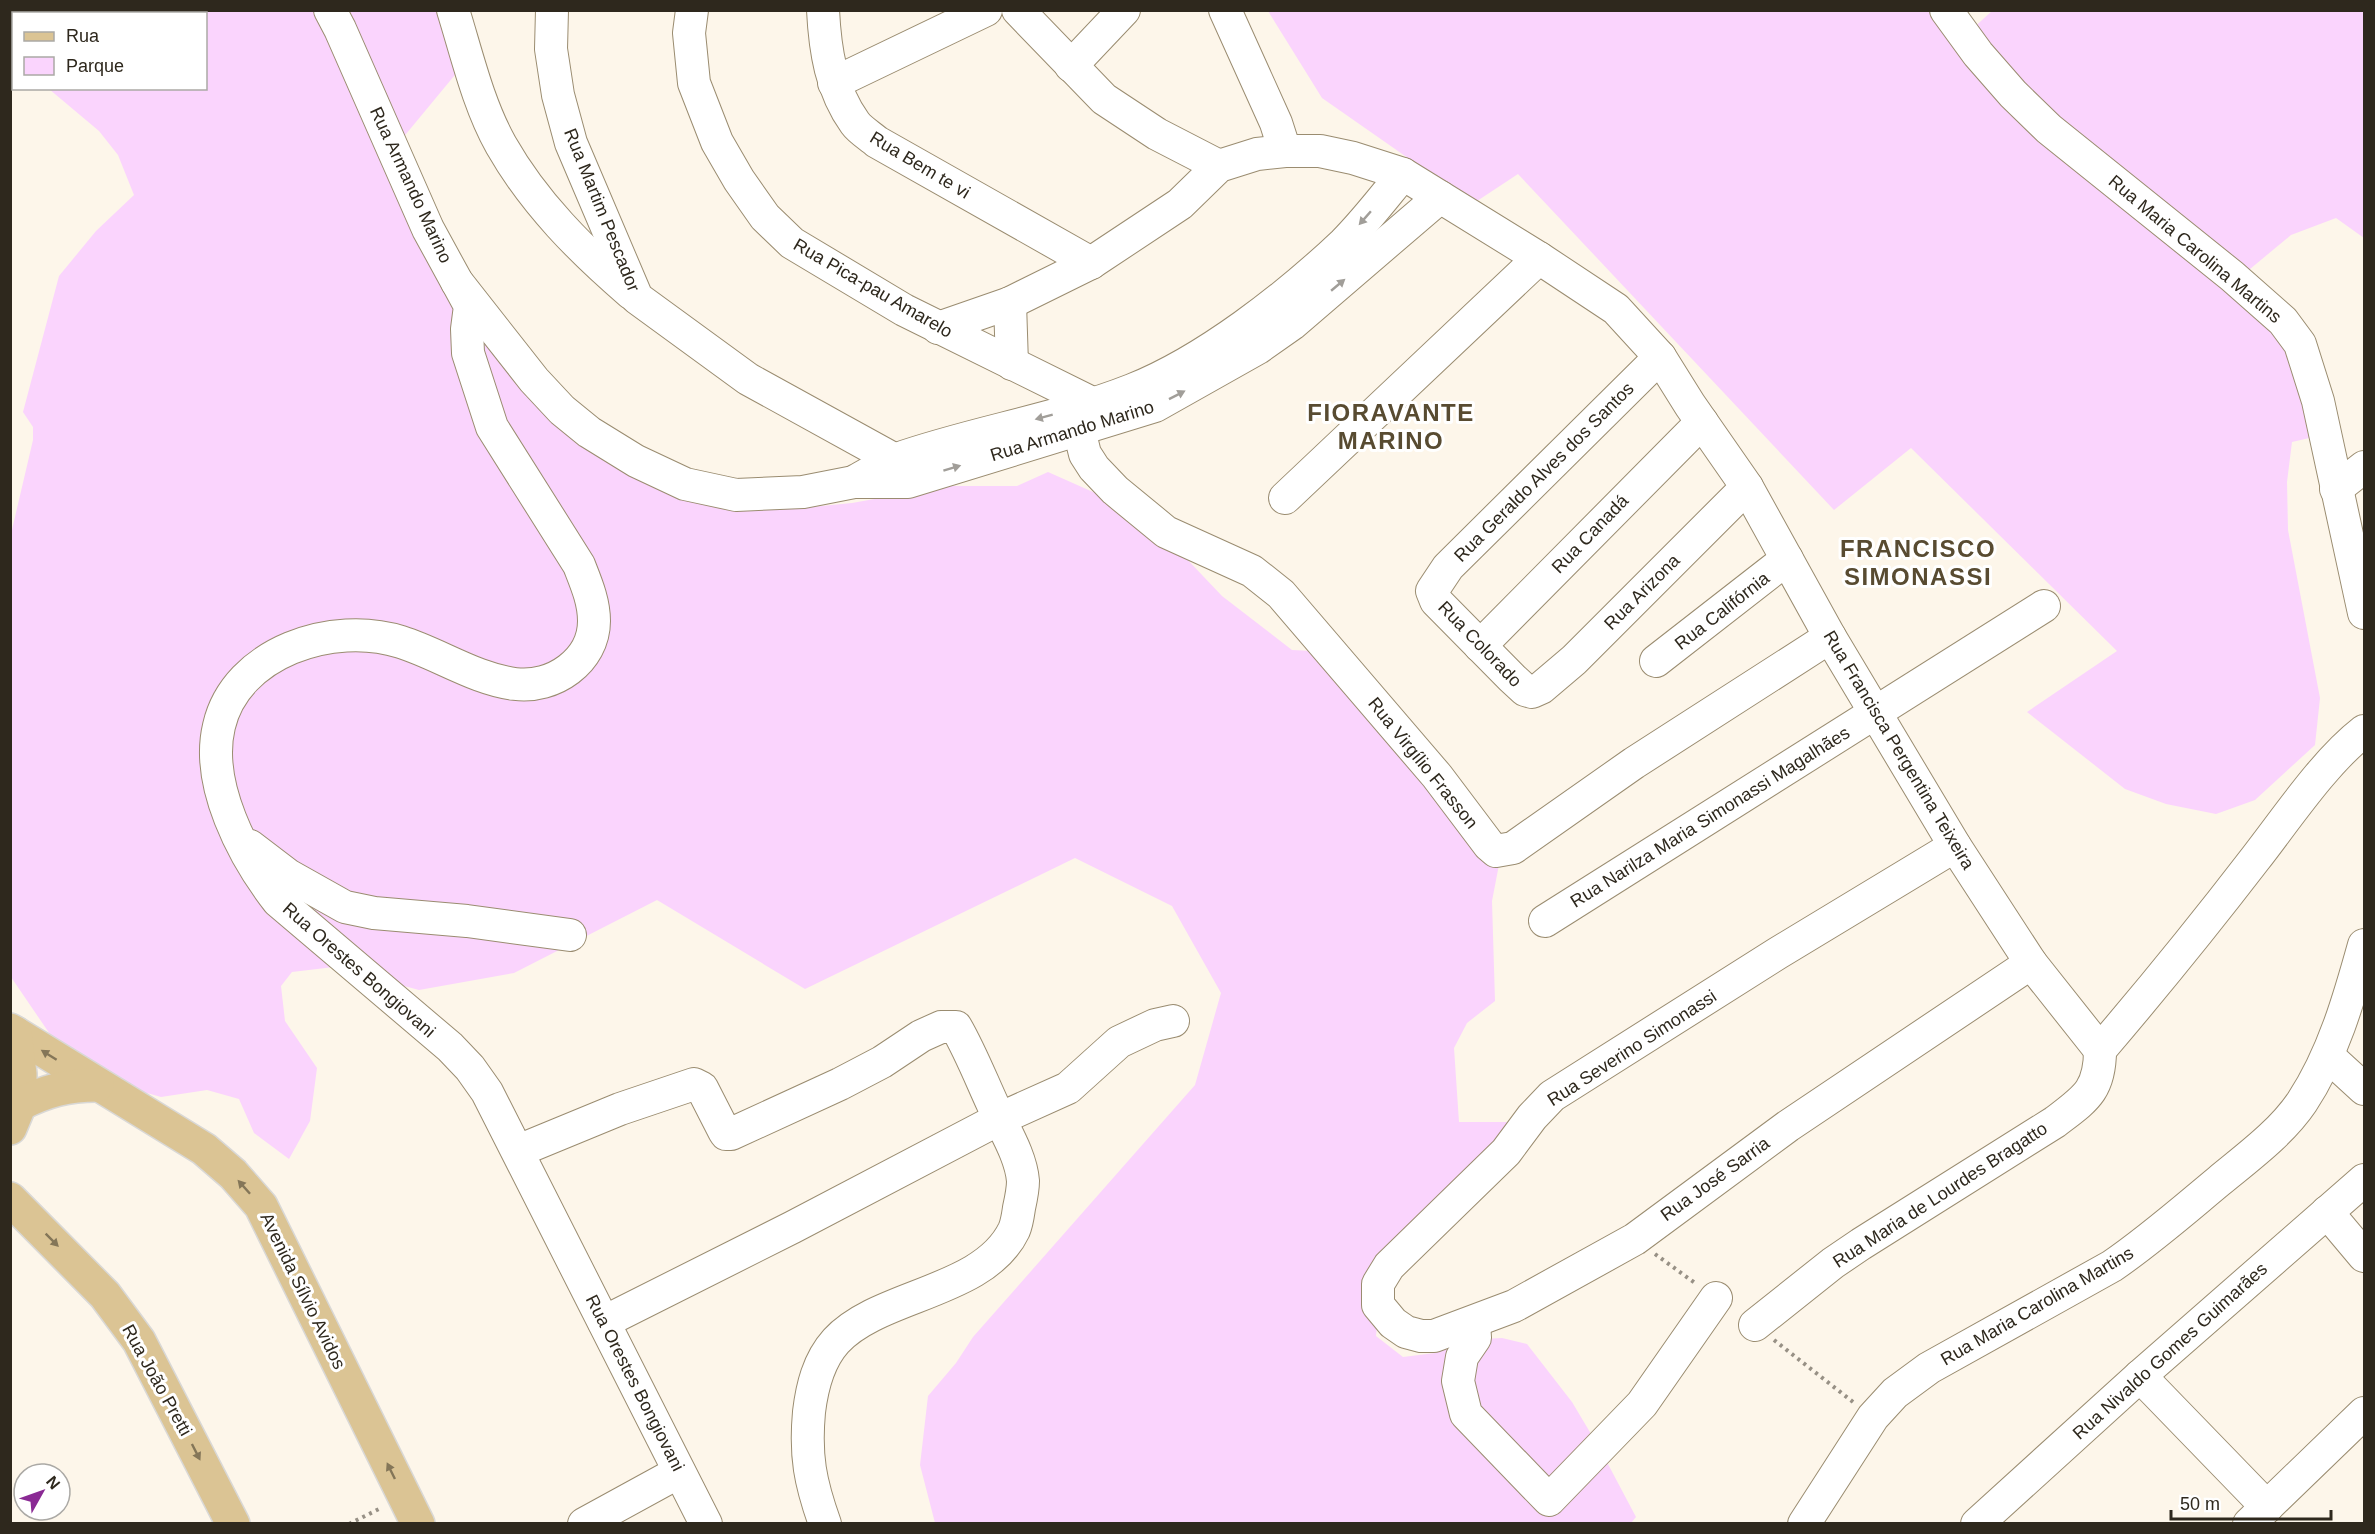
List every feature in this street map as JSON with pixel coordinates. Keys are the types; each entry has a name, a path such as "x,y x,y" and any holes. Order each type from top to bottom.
{"main road":[{"name":"Avenida Sílvio Avidos","path":"12,1032 204,1149 233,1174 261,1206 411,1510"},
{"path":"12,1032 20,1067 15,1116"},
{"path":"15,1116 36,1096 70,1085 97,1085"},
{"name":"Rua João Pretti","path":"12,1203 86,1274 121,1314 139,1341 233,1524"}],"street":[{"name":"Rua Armando Marino","path":"330,10 428,229 457,282 534,380 562,410 589,432 636,461 685,484 735,495 803,492 902,471 1082,414 1158,378 1197,356 1271,306 1345,241 1404,174"},
{"path":"453,10 480,96 500,143 557,222 597,263 637,298"},
{"name":"Rua Martim Pescador","path":"552,10 551,49 558,94 571,143 637,298 748,379 902,471"},
{"name":"Rua Pica-pau Amarelo","path":"692,10 689,33 694,83 717,142 739,180 765,217 792,243 904,310 1012,364 1082,414"},
{"name":"Rua Bem te vi","path":"824,10 825,45 834,83 856,124 877,142 1091,263"},
{"path":"834,83 986,10"},
{"path":"938,328 1010,303 1091,263 1180,204 1219,166 1157,134 1104,99 1018,10"},
{"path":"1071,66 1124,10"},
{"path":"1225,10 1276,123 1285,151"},
{"name":"Rua Maria Carolina Martins","path":"1946,10 1977,54 2049,129 2215,262 2283,321 2300,344 2318,401 2364,613"},
{"name":"Rua Francisca Pergentina Teixeira","path":"1219,166 1257,154 1320,151 1353,158 1404,174 1616,309 1660,357 1747,487 1830,637 1955,846 2031,963 2100,1050"},
{"name":"Rua Armando Marino","path":"1082,414 1155,406 1258,348 1292,324 1440,197"},
{"path":"1285,498 1539,258"},
{"name":"Rua Orestes Bongiovani","path":"457,282 470,306 467,329 468,353 492,427 579,565 588,589 594,608 594,625 588,644 580,660 567,672 553,680 526,686 488,676 400,641 378,637 354,636 313,641 291,647 268,658 236,687 224,708 215,745 226,809 237,836 261,880 278,901 450,1047 470,1068 487,1092 706,1524"},
{"path":"1010,303 1012,364"},
{"name":"Rua Geraldo Alves dos Santos","path":"1432,591 1448,567 1660,357"},
{"name":"Rua Virgílio Frasson","path":"1082,414 1085,454 1104,480 1166,532 1252,571 1281,594 1437,776 1496,851 1513,848 1634,763 1830,637"},
{"name":"Rua Canadá","path":"1480,646 1702,422"},
{"path":"2336,489 2364,467"},
{"name":"Rua Arizona","path":"1532,692 1541,688 1574,660 1747,487"},
{"name":"Rua Califórnia","path":"1656,662 1787,559"},
{"name":"Rua Colorado","path":"1432,591 1436,601 1480,646 1525,690 1532,692"},
{"name":"Rua Narilza Maria Simonassi Magalhães","path":"1545,921 2044,606"},
{"path":"2100,1050 2193,939 2304,795 2364,730"},
{"path":"237,836 288,875 345,907 374,913 467,921 570,935"},
{"name":"Rua Severino Simonassi","path":"1383,1313 1378,1305 1378,1284 1389,1266 1506,1152 1532,1117 1552,1096 1778,953 1955,846"},
{"name":"Rua Maria Carolina Martins","path":"1804,1524 1873,1417 1895,1393 1929,1368 2112,1266 2160,1232 2288,1119 2302,1102 2328,1056 2350,995 2364,945"},
{"name":"Rua José Sarria","path":"1383,1313 1406,1332 1421,1336 1434,1336 1514,1306 1635,1239 1779,1132 2031,963"},
{"path":"604,1322 793,1227 999,1119 1068,1089 1119,1042 1155,1025 1173,1021"},
{"path":"518,1151 620,1109 694,1084 702,1088 724,1131 726,1134 731,1134 840,1084 882,1062 921,1036 941,1027 950,1025 956,1027 1019,1164 1023,1178 1023,1191 1015,1228 1006,1244 991,1257 955,1281 877,1314 851,1328 836,1341 826,1354 816,1373 807,1433 808,1473 825,1524"},
{"name":"Rua Maria de Lourdes Bragatto","path":"1755,1325 1843,1256 2055,1122 2080,1103 2093,1088 2099,1074 2100,1050"},
{"path":"2328,1056 2364,1089"},
{"name":"Rua Nivaldo Gomes Guimarães","path":"1977,1524 2140,1376 2364,1180"},
{"path":"2327,1212 2364,1256"},
{"path":"1474,1322 1475,1338 1462,1357 1458,1382 1466,1414 1549,1500 1642,1404 1716,1298"},
{"path":"2140,1376 2258,1515 2364,1413"},
{"path":"584,1524 680,1472"}],"path":[{"path":"1755,1325 1873,1417"},
{"path":"349,1524 411,1510"}],"green space":[{"path":"1930,10 1960,40 1992,11 2364,11 2364,238 2336,218 2291,235 2244,274 2309,358 2318,436 2292,442 2287,482 2288,530 2320,698 2315,745 2255,800 2216,814 2166,804 2125,789 2027,712 2117,651 1911,448 1834,510 1518,174 1468,207 1438,179 1322,98 1268,11"},
{"path":"10,11 443,11 459,70 387,157 516,374 729,505 791,509 852,503 947,486 1017,486 1048,472 1093,492 1164,535 1222,596 1292,650 1313,651 1502,849 1492,901 1495,1001 1467,1023 1454,1048 1459,1122 1508,1122 1504,1165 1380,1297 1376,1336 1403,1357 1435,1353 1464,1340 1502,1338 1527,1344 1572,1402 1600,1449 1636,1517 1631,1523 935,1523 920,1465 928,1396 956,1363 973,1337 1195,1085 1221,993 1172,906 1075,858 805,989 657,900 514,973 419,990 334,967 292,972 281,986 285,1021 317,1068 310,1121 289,1159 254,1133 239,1099 207,1090 161,1097 94,1078 58,1046 11,977 11,534 33,440 33,427 23,412 59,276 96,231 134,195 118,155 99,131 50,90 207,90 207,12 12,12 12,44"}],"district":[{"name":"FIORAVANTE MARINO","path":"1391,426"},
{"name":"FRANCISCO SIMONASSI","path":"1918,562"}]}
